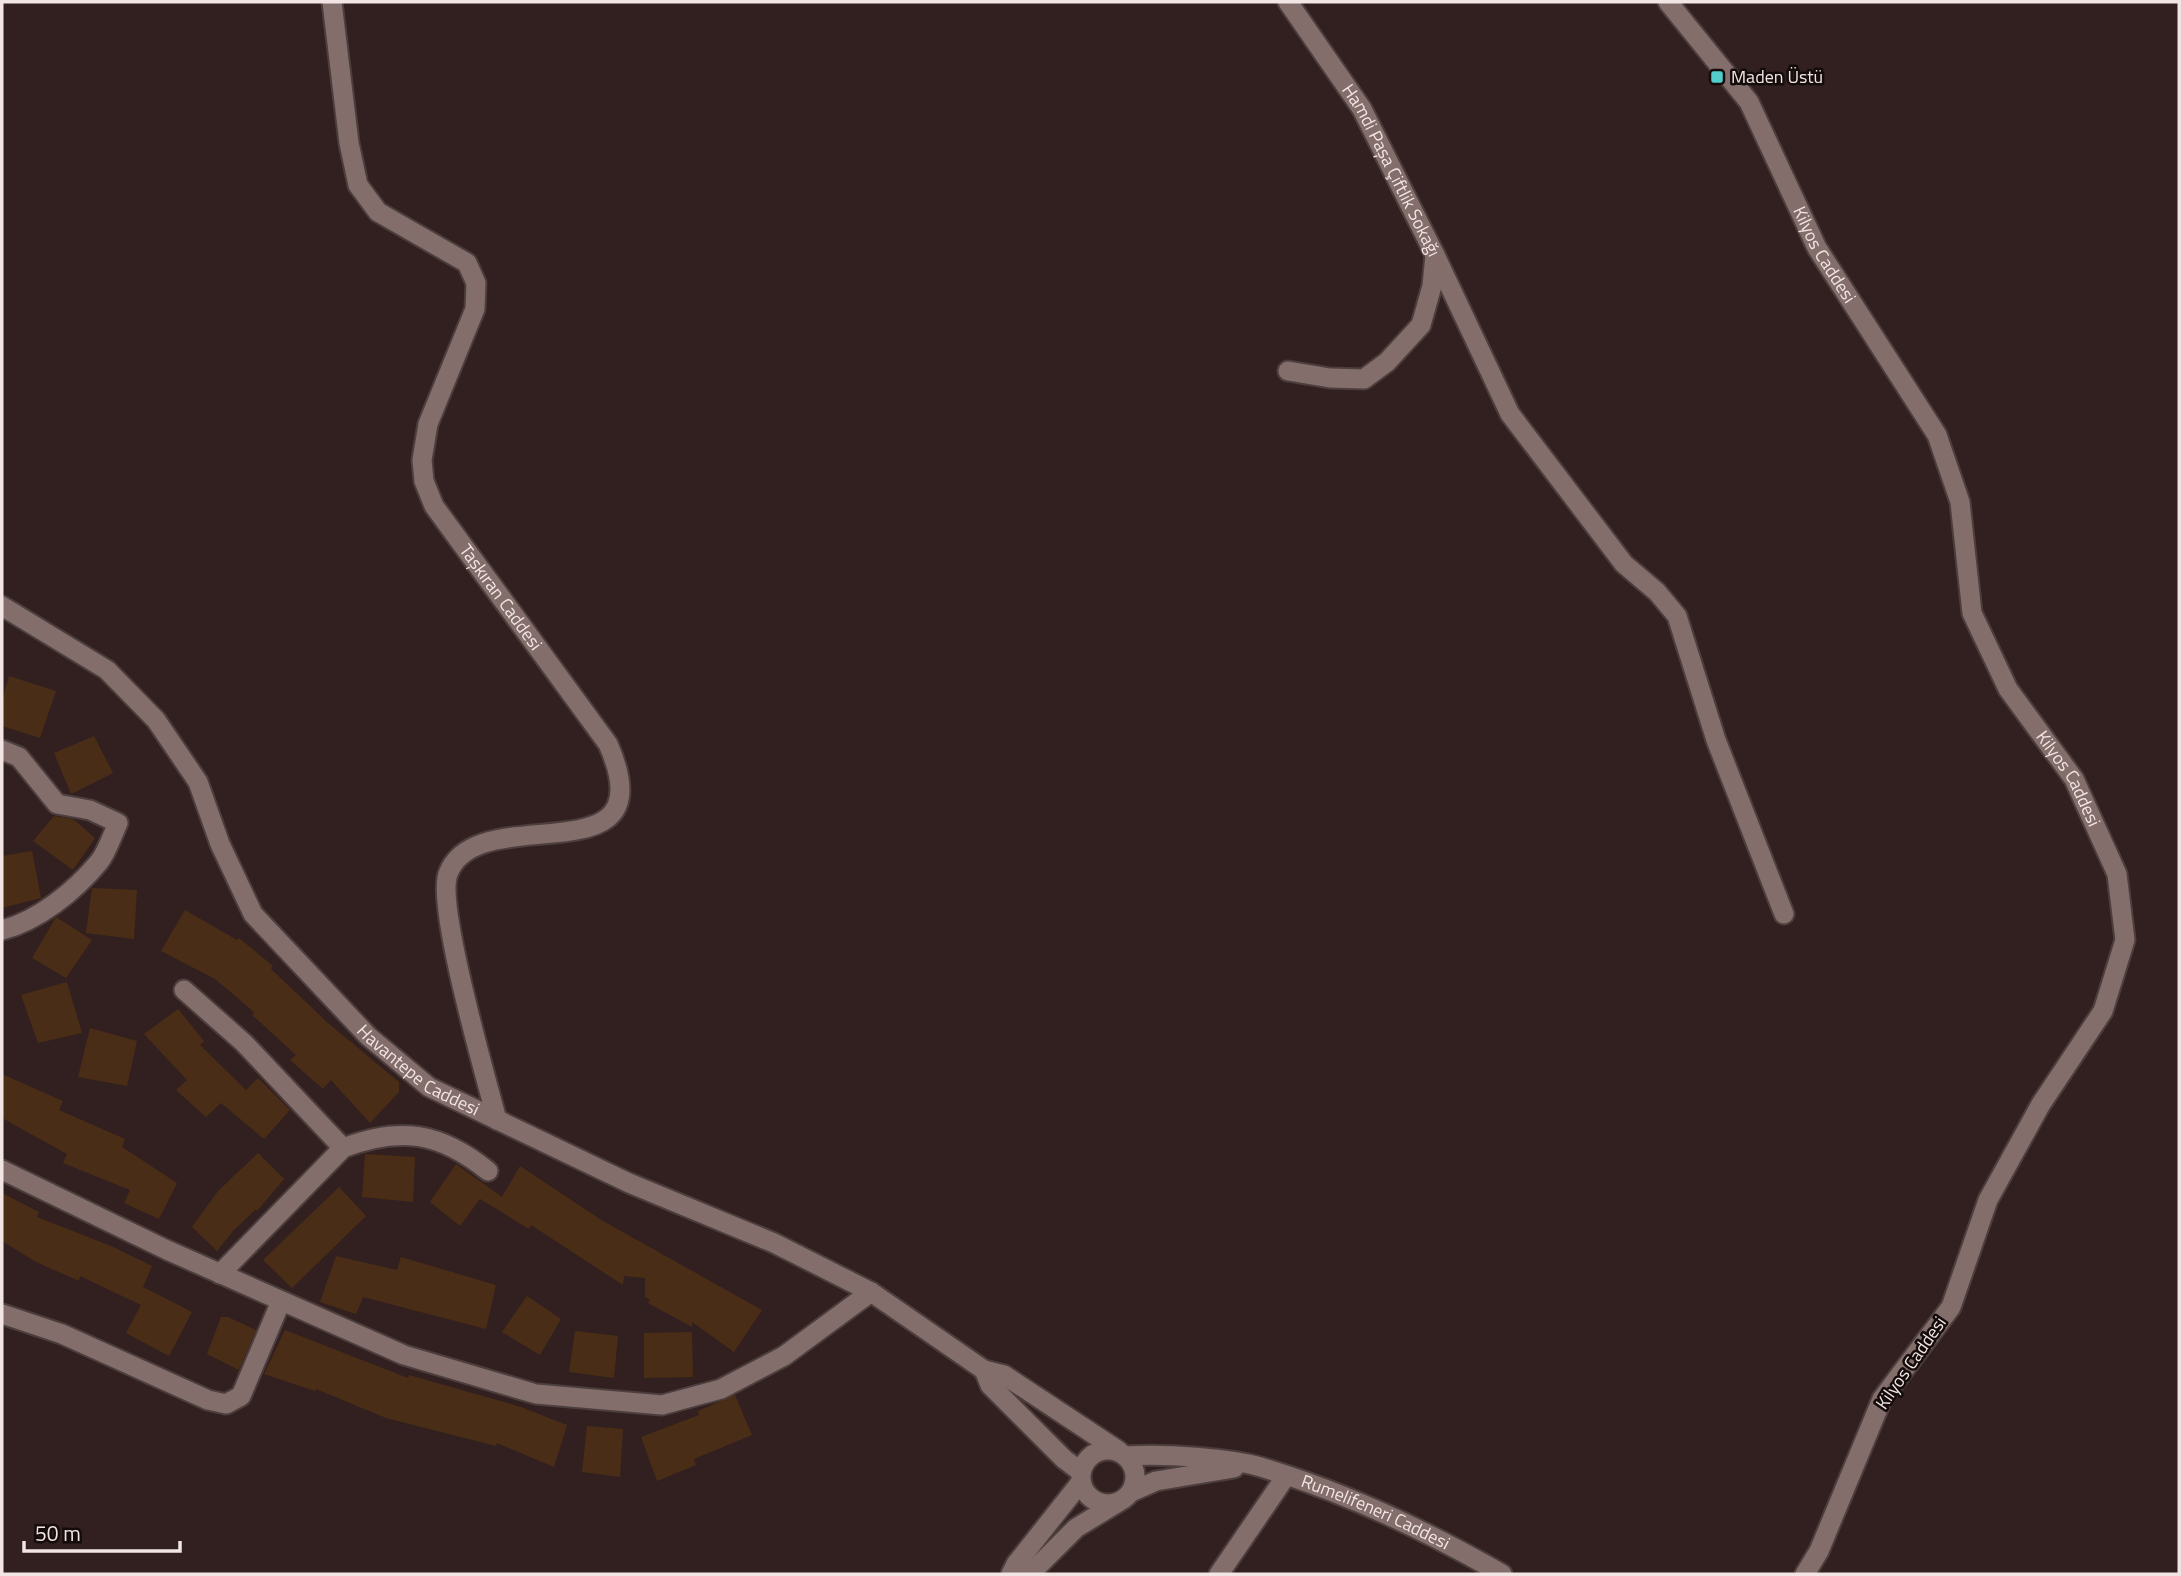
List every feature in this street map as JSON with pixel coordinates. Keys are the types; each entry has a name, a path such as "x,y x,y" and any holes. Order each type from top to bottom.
{"street":[{"name":"Taşkıran Caddesi","path":"332,2 349,143 358,185 379,212 467,263 476,283 475,309 428,425 422,460 424,481 435,506 608,744 619,769 618,805 608,819 590,828 495,840 460,855 447,875 448,907 456,953 497,1120"},
{"name":"Hamdi Paşa Çiftlik Sokağı","path":"1287,2 1362,109 1435,255 1432,286 1420,325 1387,362 1364,379 1330,378 1288,371"},
{"name":"Kilyos Caddesi","path":"1668,2 1749,102 1817,248 1937,435 1960,502 1972,613 2008,689 2074,779 2117,874 2125,940 2103,1011 2041,1104 1988,1200 1951,1307 1882,1399 1819,1551 1805,1574"},
{"path":"1435,255 1510,414 1624,564 1657,592 1677,617 1716,740 1784,914"},
{"name":"Havantepe Caddesi","path":"2,606 107,670 156,720 198,782 220,844 253,914 305,973 368,1036 429,1087 628,1183 774,1243 871,1292 984,1370 1004,1375 1122,1454"},
{"path":"2,750 19,757 57,804 90,810 118,824 100,861 65,896 20,925 2,930"},
{"path":"184,990 244,1043 343,1149"},
{"path":"220,1274 343,1149 370,1138 420,1134 462,1150 488,1171"},
{"path":"2,1170 220,1274 404,1355 536,1394 662,1405 721,1389 784,1356 871,1292"},
{"path":"2,1314 62,1334 208,1400 226,1404 241,1396 281,1301"},
{"name":"Havantepe Caddesi","path":"984,1370 990,1385 1081,1477"},
{"path":"1011,1574 1081,1477 1091,1455 1109,1449 1122,1454 1136,1473 1124,1497 1098,1503 1084,1491 1081,1477"},
{"name":"Rumelifeneri Caddesi","path":"1122,1454 1262,1467 1434,1535 1502,1574"},
{"name":"Rumelifeneri Caddesi","path":"1030,1574 1076,1528 1124,1497 1156,1481 1226,1471 1242,1465"},
{"path":"1219,1574 1286,1476"}],"building":[{"path":"9,676 56,691 40,738 2,726 2,701"},
{"path":"94,736 113,773 71,794 54,753"},
{"path":"54,816 73,819 95,838 73,870 33,841"},
{"path":"32,851 41,898 2,908 2,856"},
{"path":"92,888 137,890 134,939 86,933"},
{"path":"185,910 237,940 239,938 273,966 271,969 328,1023 399,1082 399,1092 370,1123 331,1080 323,1089 290,1060 296,1055 252,1015 254,1012 215,979 161,951"},
{"path":"56,917 92,940 66,978 32,958"},
{"path":"67,982 82,1033 38,1043 21,995"},
{"path":"178,1009 204,1041 200,1045 246,1090 258,1078 290,1110 264,1139 221,1103 206,1117 176,1090 187,1080 144,1034"},
{"path":"90,1028 137,1041 127,1086 78,1077"},
{"path":"2,1074 63,1101 59,1110 125,1139 122,1147 177,1183 159,1219 124,1203 130,1190 63,1163 67,1154 2,1118"},
{"path":"258,1153 284,1179 217,1251 192,1227 218,1191"},
{"path":"365,1154 415,1157 413,1202 362,1197"},
{"path":"456,1164 502,1197 520,1166 603,1221 762,1310 734,1352 692,1322 692,1327 648,1303 650,1300 645,1297 645,1278 624,1276 623,1285 531,1225 529,1229 480,1199 460,1226 430,1202"},
{"path":"339,1187 366,1216 292,1288 263,1260"},
{"path":"2,1193 39,1212 37,1217 111,1246 152,1266 143,1287 192,1312 169,1356 126,1333 141,1305 80,1276 79,1281 36,1262 2,1241"},
{"path":"336,1256 397,1270 401,1257 496,1285 486,1329 363,1297 356,1314 320,1302"},
{"path":"527,1296 561,1319 540,1355 502,1332"},
{"path":"221,1317 228,1317 256,1330 239,1370 207,1354"},
{"path":"285,1330 408,1378 409,1375 521,1407 567,1425 554,1467 497,1443 496,1446 386,1418 316,1389 315,1391 264,1374"},
{"path":"575,1331 618,1336 614,1378 569,1372"},
{"path":"692,1332 693,1377 644,1378 644,1333"},
{"path":"735,1395 752,1435 694,1459 696,1465 657,1481 641,1437 699,1415 698,1411"},
{"path":"587,1426 623,1429 620,1477 582,1472"}],"place":[{"name":"Maden Üstü","path":"1717,77"}]}
